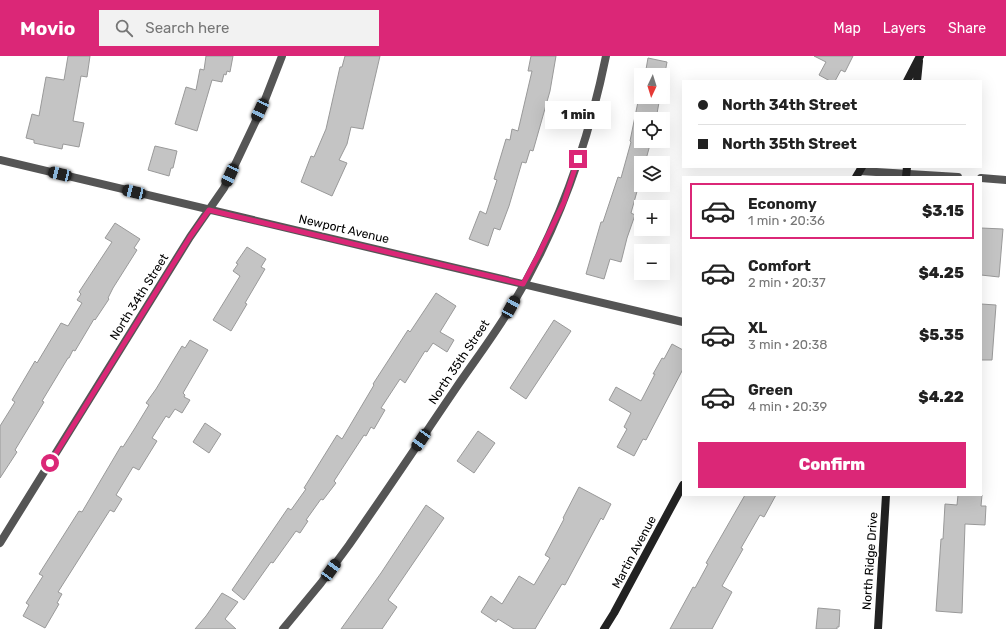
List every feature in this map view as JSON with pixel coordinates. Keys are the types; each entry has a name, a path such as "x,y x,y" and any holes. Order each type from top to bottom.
{"main road":[{"path":"908,80 920,56"},
{"path":"917,80 920,56"},
{"name":"Martin Avenue","path":"604,629 682,487"},
{"name":"North Ridge Drive","path":"878,629 886,496"}],"street":[{"name":"North 34th Street","path":"0,543 186,244 224,188 260,110 282,56"},
{"name":"North 35th Street","path":"283,629 321,583 349,545 511,307 564,202 588,131 600,89 606,56"},
{"name":"Newport Avenue","path":"0,160 682,322"},
{"path":"859,172 907,173 945,176"},
{"path":"982,178 1006,180"}],"building":[{"path":"68,56 90,56 87,77 81,76 73,121 84,123 79,147 63,144 62,149 34,143 34,140 26,138 32,114 39,116 46,77 64,80"},
{"path":"206,56 233,56 230,72 227,71 226,75 224,74 222,82 212,80 197,131 175,124 186,87 196,90 200,69 204,70"},
{"path":"345,56 380,56 363,129 351,127 347,144 339,160 347,163 332,196 301,182 311,156 314,157 326,129 340,67 342,67"},
{"path":"531,56 556,56 550,91 533,151 530,150 526,163 522,162 500,230 494,228 488,246 469,239 480,211 486,214 497,180 494,179 506,139 510,140 512,129 518,131 532,71 528,71"},
{"path":"814,56 853,56 845,72 841,70 836,80 828,80 819,75 826,62"},
{"path":"648,58 667,62 666,68 646,68"},
{"path":"638,104 659,104 657,112 636,112"},
{"path":"634,121 634,148 649,148 647,156 634,156 634,192 637,192 631,213 634,214 634,218 621,262 610,259 604,279 586,274 601,222 603,222 618,177 621,178 631,142"},
{"path":"155,146 177,151 173,168 171,168 169,176 148,170"},
{"path":"115,223 140,239 134,248 137,250 113,288 108,298 109,299 95,320 94,319 75,351 73,350 42,401 44,402 15,450 17,452 0,478 0,426 15,402 12,400 35,361 37,363 61,323 68,326 82,303 77,300 81,294 79,292 112,242 105,238"},
{"path":"982,228 1003,229 999,277 982,275"},
{"path":"247,247 266,259 261,267 265,269 231,331 213,320 240,276 233,271 238,264 236,263"},
{"path":"436,293 456,306 440,332 454,340 447,352 433,343 427,352 425,351 405,383 400,379 381,408 385,410 374,429 371,427 366,436 364,435 334,481 336,483 323,500 321,499 306,520 308,521 300,533 296,531 273,563 271,562 244,600 232,590 288,508 291,510 306,489 304,488 337,435 342,439 374,385 373,384 408,330 410,332"},
{"path":"982,304 996,305 992,360 982,360"},
{"path":"554,320 571,331 526,399 510,388"},
{"path":"190,340 208,350 183,393 185,395 184,397 190,400 182,413 175,409 169,418 166,416 152,438 157,441 139,470 133,467 116,495 122,499 114,512 110,510 58,592 62,594 57,603 59,604 45,628 23,616 29,605 26,603 43,576 39,574 79,511 82,512 121,446 123,447 135,428 149,405 146,403 182,346 185,348"},
{"path":"672,344 682,349 682,371 646,440 643,439 634,456 617,447 627,429 624,427 631,413 609,400 616,387 641,401 655,374 653,374 662,358 664,359"},
{"path":"205,423 221,434 209,453 193,442"},
{"path":"478,431 495,443 474,473 457,461"},
{"path":"579,487 611,504 603,520 601,518 565,585 562,584 535,629 514,629 498,619 496,622 481,612 491,596 502,604 519,576 534,585 550,558 545,555"},
{"path":"744,496 775,496 764,517 760,515 722,586 732,592 712,629 670,629 693,587 695,588 708,564 706,563"},
{"path":"958,496 982,496 981,506 986,506 985,525 965,524 962,613 936,611 945,504 957,505"},
{"path":"426,505 444,518 388,600 397,607 382,629 341,629 381,573"},
{"path":"222,593 238,602 225,619 236,629 195,629 206,616"},
{"path":"818,608 840,610 839,627 837,627 837,629 816,629"}],"route":[{"path":"50,463 190,237 209,210 523,284 564,202 578,159"}]}
